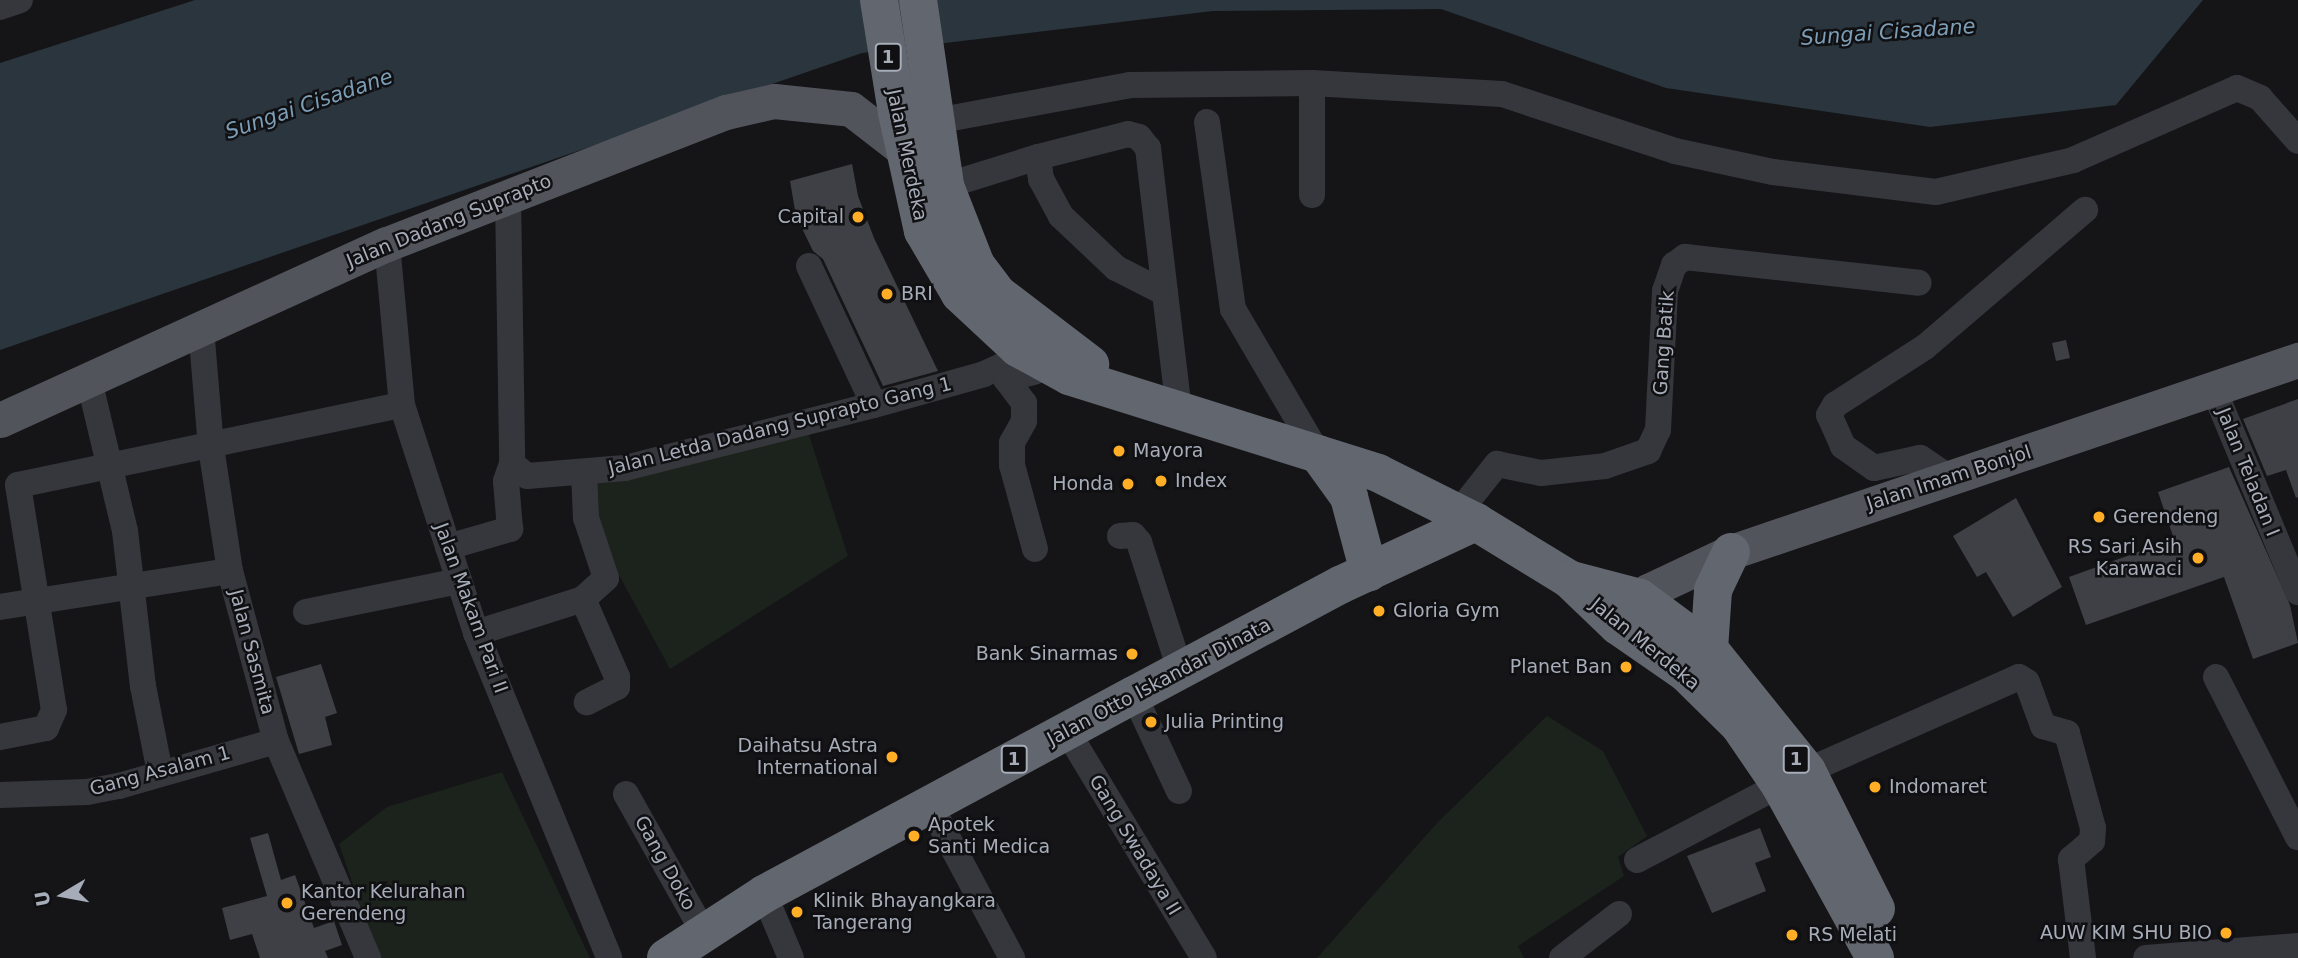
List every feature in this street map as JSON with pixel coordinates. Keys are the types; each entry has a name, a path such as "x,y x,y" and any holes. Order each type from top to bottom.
{"highway":[{"name":"Jalan Merdeka","path":"879,0 904,150 923,231 960,294 1041,360 1162,405 1378,473 1467,518 1629,612 1709,649 1793,778 1874,939 1902,958"},
{"name":"Jalan Merdeka","path":"918,0 945,186 976,265 998,294 1068,350 1162,405"},
{"path":"1318,454 1349,497 1369,572"},
{"name":"Jalan Otto Iskandar Dinata","path":"666,958 764,894 1467,518"},
{"path":"1709,649 1713,590 1731,552"},
{"name":"Jalan Merdeka","path":"1629,612 1686,673 1793,778"}],"main road":[{"name":"Jalan Dadang Suprapto","path":"0,420 387,244 726,112 774,101 850,109 904,150"},
{"name":"Jalan Imam Bonjol","path":"1629,612 1731,552 2298,360"}],"street":[{"path":"0,7 20,0"},
{"path":"935,114 1130,85 1312,83 1502,94 1675,151 1773,172 1936,192 2073,160 2237,88 2260,98 2298,141"},
{"path":"1312,83 1312,195"},
{"path":"1207,122 1233,309 1318,454"},
{"path":"945,186 1009,169 1038,157 1128,134 1139,137 1148,148 1165,293 1162,405"},
{"path":"1038,157 1041,179 1061,216 1116,268 1165,293"},
{"path":"448,547 510,529 506,481 512,464 508,196"},
{"path":"1940,481 1920,458 1874,468 1843,446 1829,415 1835,405 1925,346 2085,210"},
{"name":"Jalan Makam Pari II","path":"387,244 402,405 476,633 609,958"},
{"name":"Gang Batik","path":"1467,518 1497,464 1541,473 1605,466 1648,451 1658,430 1665,291 1674,265 1685,257 1919,283"},
{"path":"809,266 874,405"},
{"name":"Jalan Sasmita","path":"201,328 211,447 230,571 276,741 368,958"},
{"path":"1035,549 1012,465 1012,443 1024,421 1024,403 1006,379 1041,360"},
{"name":"Jalan Letda Dadang Suprapto Gang 1","path":"512,464 527,476 625,468 1041,360"},
{"path":"89,380 111,464 160,773"},
{"name":"Jalan Teladan I","path":"2214,390 2298,592"},
{"path":"0,737 35,732 52,721 18,485 111,464 211,447 402,405"},
{"path":"476,633 583,599 606,578 586,518 584,473"},
{"path":"2258,497 2298,545"},
{"path":"1120,536 1133,535 1139,542 1180,670"},
{"path":"0,607 230,571"},
{"path":"306,612 459,581"},
{"path":"583,599 617,677 617,687 587,702"},
{"path":"1637,860 1793,778 2019,677 2027,681 2043,726 2067,733 2093,828 2092,841 2071,859 2083,958"},
{"path":"2216,677 2298,837"},
{"path":"1134,695 1179,792"},
{"name":"Gang Swadaya II","path":"1067,731 1203,958"},
{"name":"Gang Asalam 1","path":"0,795 87,792 276,741"},
{"name":"Gang Doko","path":"626,794 704,933"},
{"path":"930,805 1012,958"},
{"path":"764,894 790,958"},
{"path":"1562,958 1619,914"},
{"path":"2146,958 2298,946"}],"shaded area":[{"path":"809,435 848,556 670,669 588,518 593,482"},
{"path":"1547,716 1603,751 1647,836 1618,857 1624,876 1518,946 1524,958 1317,958 1438,822"},
{"path":"502,772 590,958 378,958 339,844 387,807"}],"water":[{"name":"Sungai Cisadane","path":"195,0 2203,0 2116,105 1930,127 1666,88 1441,9 1213,11 862,53 0,350 0,63"}],"building":[{"path":"852,164 858,196 874,238 938,371 883,386 823,259 813,251 796,216 790,181"},
{"path":"2066,340 2070,358 2056,361 2052,343"},
{"path":"2298,399 2296,498 2286,470 2267,476 2243,419"},
{"name":"RS Sari Asih Karawaci","path":"2229,467 2290,605 2298,643 2253,659 2224,577 2086,625 2069,577 2174,539 2158,492"},
{"path":"2016,498 2062,587 2013,617 1986,572 1977,577 1953,536"},
{"path":"321,664 337,713 325,717 332,745 299,754 276,677"},
{"path":"1760,828 1771,857 1755,863 1766,891 1712,913 1687,856"},
{"path":"268,833 281,880 295,875 314,928 334,921 342,945 325,951 328,958 260,958 252,934 230,940 222,908 267,896 250,838"}],"place":[{"name":"Capital","path":"858,217"},
{"name":"BRI","path":"887,294"},
{"name":"Mayora","path":"1119,451"},
{"name":"Index","path":"1161,481"},
{"name":"Honda","path":"1128,484"},
{"name":"Gerendeng","path":"2099,517"},
{"name":"RS Sari Asih Karawaci","path":"2198,558"},
{"name":"Gloria Gym","path":"1379,611"},
{"name":"Bank Sinarmas","path":"1132,654"},
{"name":"Planet Ban","path":"1626,667"},
{"name":"Julia Printing","path":"1151,722"},
{"name":"Daihatsu Astra International","path":"892,757"},
{"name":"Indomaret","path":"1875,787"},
{"name":"Apotek Santi Medica","path":"914,836"},
{"name":"Kantor Kelurahan Gerendeng","path":"287,903"},
{"name":"Klinik Bhayangkara Tangerang","path":"797,912"},
{"name":"AUW KIM SHU BIO","path":"2226,933"},
{"name":"RS Melati","path":"1792,935"}]}
